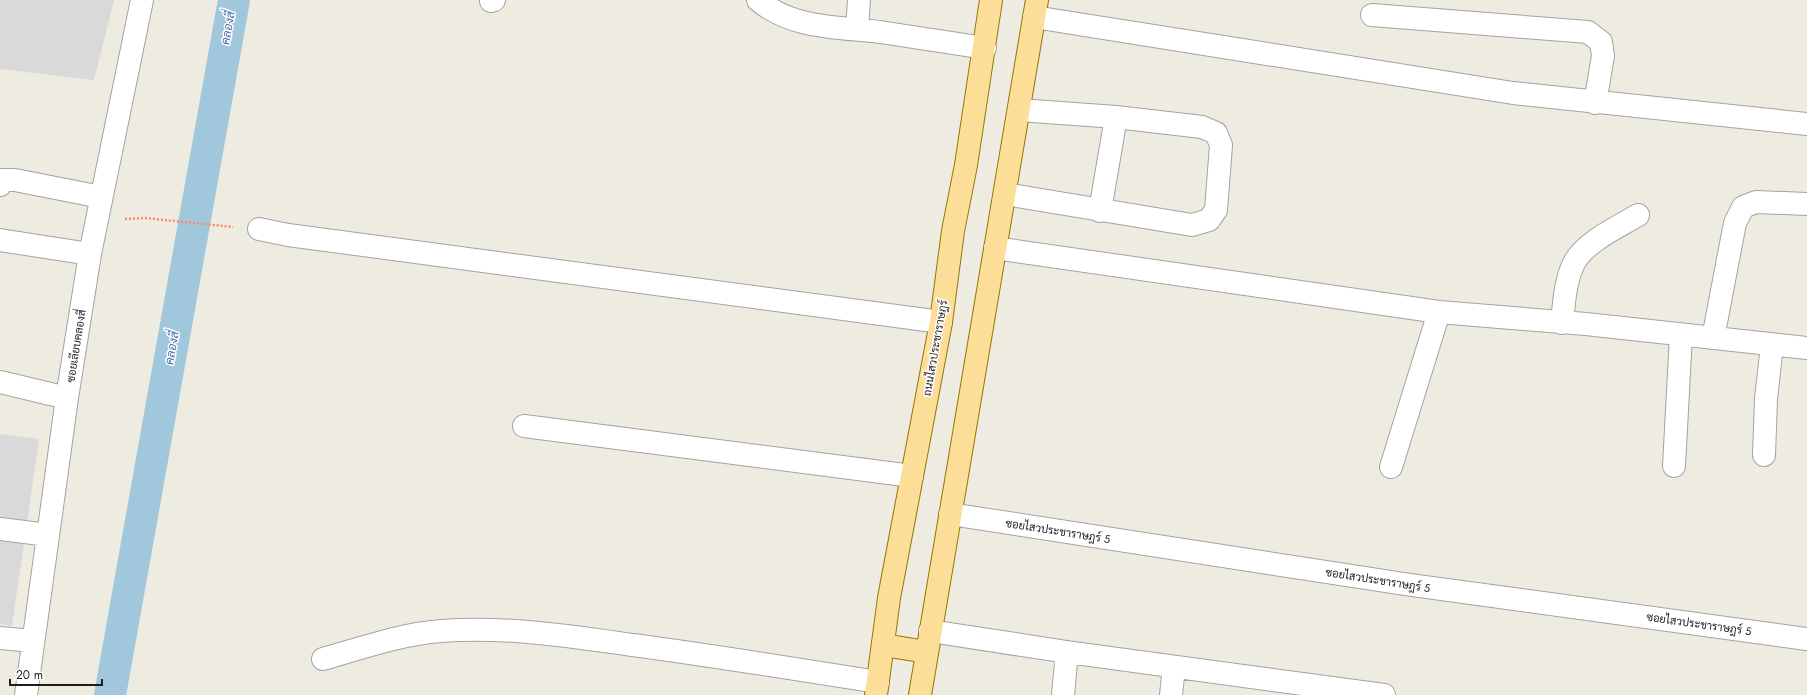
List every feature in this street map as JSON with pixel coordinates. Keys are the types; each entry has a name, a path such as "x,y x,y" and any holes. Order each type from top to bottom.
{"main road":[{"name":"ถนนไสวประชาราษฎร์","path":"877,689 889,598 941,322 953,232 966,165 992,0"},
{"path":"920,695 1036,8"},
{"path":"883,645 927,652"}],"street":[{"name":"ซอยเลียบคลองสี่","path":"26,695 32,642 90,254 142,0"},
{"path":"758,0 787,17 821,27 857,29 985,48"},
{"path":"857,29 859,0"},
{"path":"1036,8 1505,92 1595,103 1807,124"},
{"path":"1372,15 1588,32 1601,42 1603,56 1595,103"},
{"path":"1005,194 1100,211 1192,225 1209,220 1216,210 1221,145 1216,132 1202,127 1116,117 1019,110"},
{"path":"1100,211 1116,117"},
{"path":"0,184 2,180 15,180 101,197"},
{"path":"1714,338 1735,223 1743,207 1756,202 1807,204"},
{"path":"1562,323 1565,294 1575,262 1591,244 1638,215"},
{"path":"259,229 288,235 941,322"},
{"path":"0,240 90,254"},
{"path":"995,248 1439,312 1807,348"},
{"path":"1391,467 1439,312"},
{"path":"1674,466 1681,335"},
{"path":"1764,455 1766,399 1772,345"},
{"path":"0,382 68,398"},
{"path":"524,426 912,476"},
{"name":"ซอยไสวประชาราษฎร์ 5","path":"950,514 1411,585 1807,639"},
{"path":"0,529 48,535"},
{"path":"323,658 388,640 440,631 489,629 552,633 693,653 877,689"},
{"path":"930,631 1067,652 1384,695"},
{"path":"0,638 32,642"},
{"path":"1063,695 1067,652"},
{"path":"1171,695 1174,667"}],"path":[{"path":"145,218 259,229"}],"shaded area":[{"path":"0,0 114,0 94,80 0,69"},
{"path":"0,434 39,439 12,626 0,624"}],"waterway":[{"name":"คลองสี่","path":"110,695 234,0"}]}
